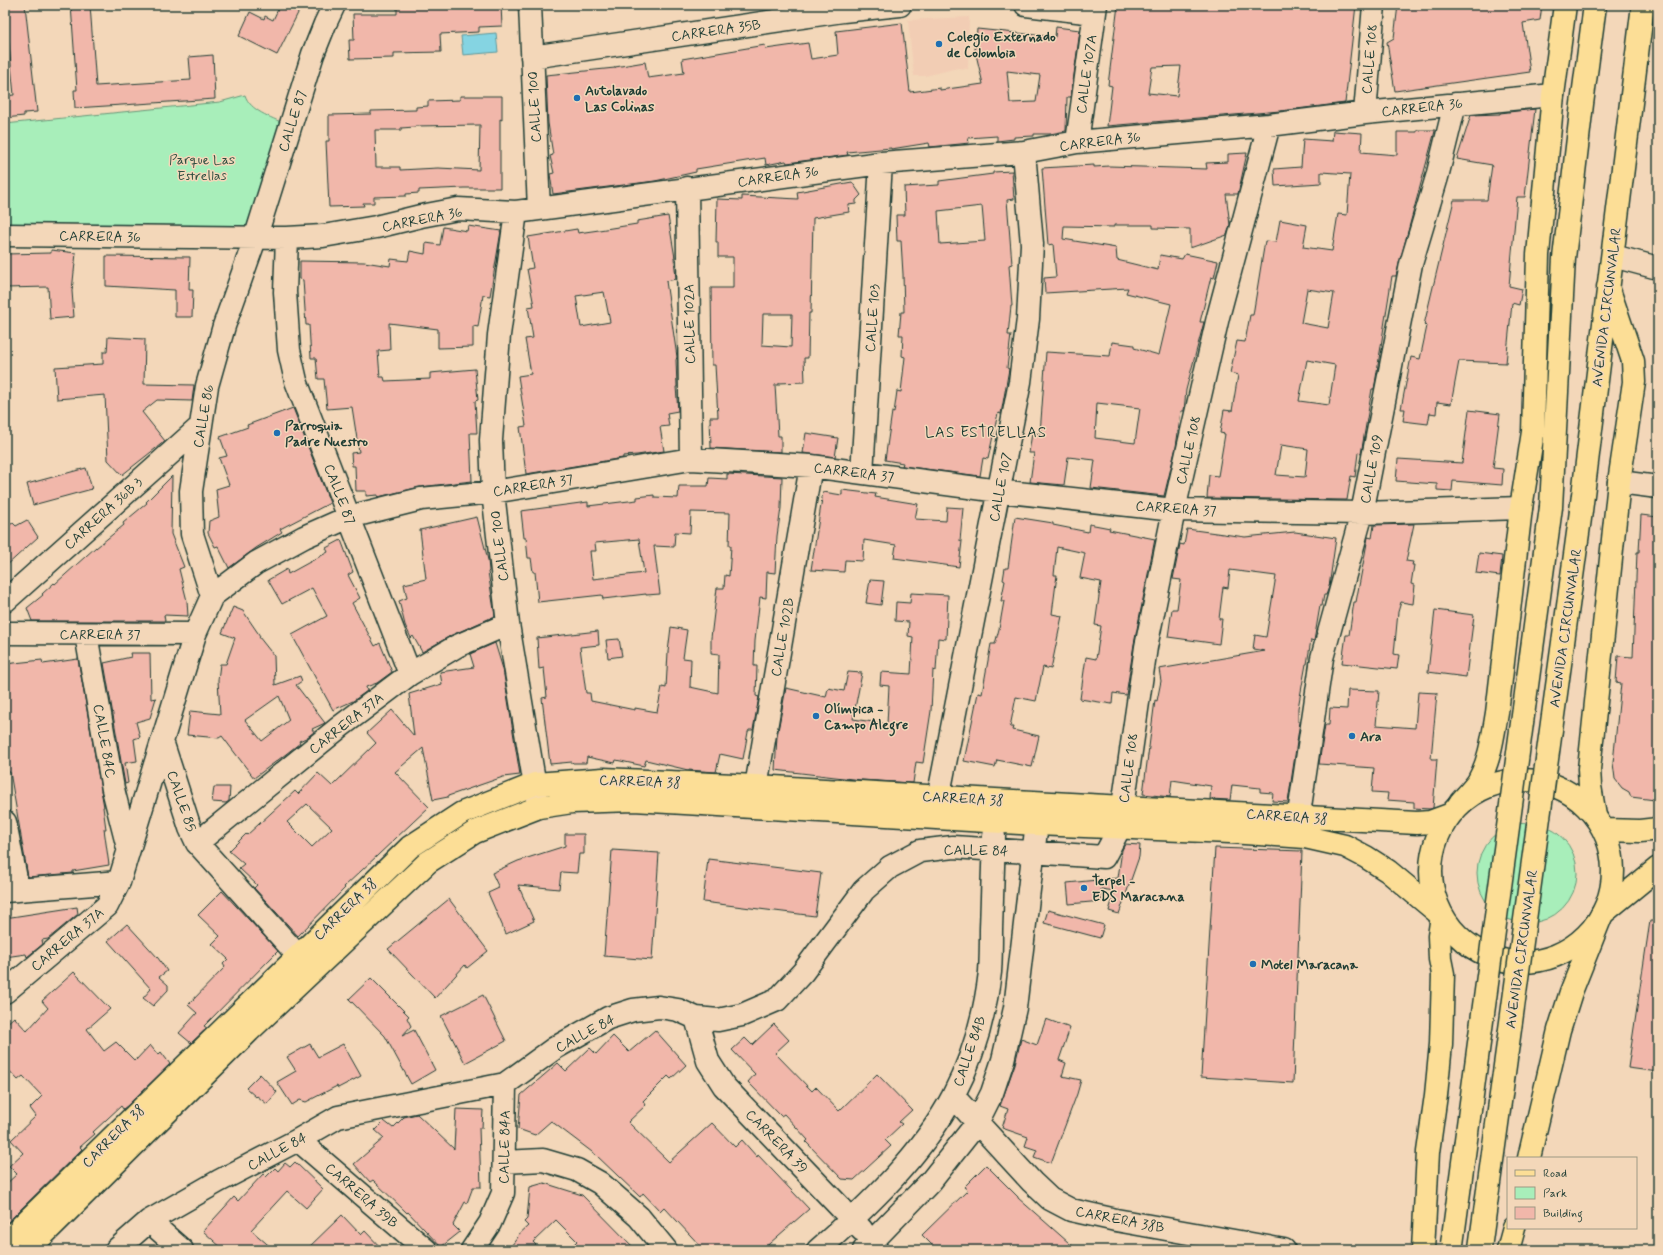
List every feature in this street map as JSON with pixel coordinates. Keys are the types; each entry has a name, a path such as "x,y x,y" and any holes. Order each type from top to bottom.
{"main road":[{"path":"1565,5 1553,95 1538,255 1533,432 1521,508 1497,713 1492,744 1478,782 1454,809 1436,838 1430,864 1432,891 1442,916 1457,935 1476,950 1499,959 1523,962 1547,958 1569,949 1588,934 1602,914 1658,868"},
{"name":"AVENIDA CIRCUNVALAR","path":"1451,1247 1551,507 1564,258 1595,5"},
{"name":"AVENIDA CIRCUNVALAR","path":"1480,1249 1581,511 1643,5"},
{"path":"1529,1157 1559,1030 1571,992 1610,894 1614,872 1611,851 1600,823 1590,786 1589,769 1620,482 1634,382 1633,361 1608,287"},
{"path":"1533,432 1558,374"},
{"name":"CARRERA 38","path":"28,1250 249,1031 304,963 410,847 462,813 535,784 602,779 756,786 937,807 994,811 1036,824 1121,817"},
{"path":"1454,809 1481,789 1505,781 1530,780 1555,786 1577,798 1600,823 1640,831 1658,829"},
{"name":"CARRERA 38","path":"5,1242 304,963 428,862 475,832 539,807 572,802 634,800 753,807 937,807"},
{"name":"CARRERA 38","path":"994,811 1039,802 1121,817 1297,826 1430,822 1454,809"},
{"name":"CARRERA 38","path":"1297,826 1345,846 1388,871 1442,916"},
{"path":"1423,1250 1428,1152 1441,1044 1443,974 1440,959 1439,936 1442,916"},
{"path":"1508,1250 1514,1229"}],"street":[{"name":"CALLE 87","path":"254,239 313,54 334,5"},
{"name":"CALLE 100","path":"530,5 539,209"},
{"name":"CARRERA 35B","path":"532,57 843,11 900,5"},
{"path":"1026,5 1095,9"},
{"name":"CALLE 108","path":"1364,113 1374,5"},
{"name":"CALLE 107A","path":"1077,142 1095,9"},
{"name":"CARRERA 36","path":"5,234 254,239 322,236 376,228 421,216 458,209 516,212 881,162 1024,152 1077,142 1269,125 1364,113 1553,95"},
{"name":"CALLE 109","path":"1297,826 1322,658 1362,513 1411,264 1437,176 1455,104"},
{"name":"CALLE 108","path":"1121,817 1146,647 1174,510 1218,317 1269,125"},
{"name":"CALLE 107","path":"937,807 1020,382 1028,319 1032,244 1024,152"},
{"name":"CALLE 103","path":"862,473 881,162"},
{"name":"CALLE 102A","path":"687,188 691,459"},
{"name":"CALLE 100","path":"516,212 499,335 491,440 493,492 508,624 539,807"},
{"name":"CALLE 87","path":"287,238 285,292 289,350 294,375 410,674"},
{"name":"CALLE 86","path":"212,596 192,534 191,491 207,386 224,326 254,239"},
{"path":"1613,256 1658,268"},
{"name":"CARRERA 36B 3","path":"5,601 200,426"},
{"name":"CARRERA 37","path":"212,596 256,563 304,536 349,517 421,499 493,492 691,459 811,466 999,490 1174,510 1362,513 1521,508"},
{"name":"CALLE 102B","path":"753,807 811,466"},
{"path":"1620,482 1658,487"},
{"path":"162,741 195,634 212,596"},
{"name":"CARRERA 37A","path":"197,843 341,726 410,674 457,646 508,624"},
{"name":"CARRERA 37","path":"5,633 195,634"},
{"name":"CALLE 84C","path":"86,634 113,789 128,848"},
{"name":"CARRERA 37A","path":"5,992 107,906 119,882 128,848 162,741"},
{"name":"CALLE 85","path":"162,741 190,828 197,843 304,963"},
{"path":"873,1247 931,1181 977,1122 992,1093 1003,1060 1015,1008 1039,802"},
{"name":"CALLE 84B","path":"818,1250 852,1220 900,1170 934,1128 953,1096 971,1056 982,1018 990,971 994,811"},
{"name":"CALLE 84","path":"116,1250 149,1221 219,1181 298,1140 338,1117 504,1084 555,1048 608,1018 633,1010 659,1007 678,1010 696,1018 718,1020 742,1015 777,1000 802,972 864,890 890,867 920,851 953,847 1104,856 1121,817"},
{"path":"5,822 11,890 119,882"},
{"name":"CARRERA 39","path":"696,1018 708,1061 724,1086 852,1220 873,1247"},
{"name":"CALLE 84A","path":"472,1250 490,1223 503,1193 504,1084"},
{"name":"CARRERA 38B","path":"953,1096 1032,1182 1050,1199 1071,1210 1116,1220 1284,1250"},
{"name":"CARRERA 39B","path":"298,1140 426,1250"},
{"path":"504,1162 544,1160 576,1170 600,1183 639,1217 666,1250"},
{"path":"149,1221 182,1250"}],"shaded area":[{"name":"Colegio Externado de Colombia","path":"969,17 968,69 958,68 925,76 914,76 908,20"}],"green space":[{"name":"Parque Las Estrellas","path":"245,95 251,105 256,109 285,124 250,230 5,227 5,124 220,102"},
{"path":"1527,823 1537,824 1555,831 1569,845 1576,863 1576,883 1569,901 1555,915 1537,922 1527,923 1517,922 1499,915 1485,901 1478,883 1477,873 1478,863 1485,845 1499,831 1517,824"}],"water":[{"path":"496,33 498,52 463,55 461,36"}],"building":[{"path":"5,5 25,5 37,112 24,113 24,116 5,118 5,96 14,95"},
{"path":"71,5 90,5 96,86 191,80 189,57 213,55 215,99 75,108 74,90 77,90"},
{"path":"280,5 302,5 277,55 239,36 250,12 264,19 265,16 273,20"},
{"path":"501,5 502,26 479,27 479,32 440,34 441,52 394,53 394,58 350,59 349,40 354,40 353,14 397,14 397,6"},
{"path":"1118,5 1356,5 1345,103 1280,111 1107,126 1112,86 1108,85","holes":["1181,66 1177,96 1148,93 1152,67"]},
{"path":"1398,5 1542,5 1540,20 1523,23 1530,72 1395,91 1387,42 1394,38"},
{"path":"902,23 910,92 940,88 940,90 983,84 975,50 977,29 1055,37 1056,27 1080,30 1071,97 1067,97 1066,131 1050,134 1034,134 1034,136 1014,137 1014,139 997,141 997,136 968,138 969,143 930,147 929,143 891,149 847,152 848,155 787,163 786,161 766,165 765,158 696,169 696,172 655,181 553,194 550,174 554,173 550,156 553,155 548,123 546,75 615,68 645,62 648,78 684,73 682,59 765,45 766,49 808,43 811,59 838,55 836,31","holes":["1007,71 1040,75 1036,102 1010,103"]},
{"path":"460,96 502,96 502,120 500,119 500,188 419,190 419,193 406,194 406,196 374,197 374,203 363,203 364,206 329,207 326,141 329,141 329,115 371,114 371,111 416,110 416,107 428,106 428,101 460,100","holes":["480,125 479,170 438,168 400,170 400,167 376,167 375,130 401,130 401,128 415,126"]},
{"path":"1535,109 1525,197 1517,197 1509,286 1522,289 1519,305 1512,303 1506,363 1459,361 1451,404 1437,402 1436,414 1430,413 1428,424 1403,421 1405,409 1401,409 1411,357 1420,359 1427,326 1424,325 1454,200 1487,200 1492,165 1457,159 1471,115 1500,114"},
{"path":"1417,130 1435,130 1396,276 1392,276 1375,384 1374,389 1372,389 1361,454 1358,453 1355,477 1351,476 1347,500 1207,498 1209,475 1218,476 1225,434 1220,433 1224,410 1232,411 1238,375 1230,373 1237,341 1245,342 1250,315 1253,315 1265,241 1276,242 1280,220 1307,225 1303,247 1332,251 1338,214 1347,215 1350,174 1321,172 1321,183 1275,186 1274,169 1301,167 1303,139 1332,141 1333,131 1362,133 1361,152 1397,155 1397,132 1417,132","holes":["1307,289 1334,293 1328,328 1301,323","1307,360 1335,365 1329,405 1299,401","1281,445 1308,449 1305,477 1276,475"]},
{"path":"1247,153 1238,194 1226,194 1230,225 1227,235 1190,248 1190,229 1153,228 1153,225 1114,225 1114,227 1064,226 1063,239 1116,248 1117,260 1158,270 1160,255 1182,259 1185,254 1218,261 1214,278 1211,277 1200,322 1204,322 1186,390 1184,411 1181,411 1176,447 1164,496 1091,488 1095,460 1068,457 1064,485 1030,482 1034,453 1029,453 1032,433 1040,434 1046,352 1110,356 1112,342 1134,345 1134,348 1159,355 1171,304 1126,293 1128,288 1045,293 1044,278 1056,277 1053,244 1048,245 1042,168 1094,165 1094,167 1109,166 1207,169 1206,163 1228,162 1228,154","holes":["1097,403 1140,408 1135,443 1095,438"]},
{"path":"1012,171 1014,199 1007,200 1012,264 1009,265 1012,306 1008,335 1011,335 1007,368 1009,369 1001,414 998,413 988,459 983,458 980,476 902,466 903,463 885,460 892,412 894,413 897,391 901,392 905,357 902,356 903,335 899,335 901,312 904,312 901,241 897,241 896,215 905,215 904,187 939,185 939,181 993,174 993,172","holes":["982,206 985,241 940,244 938,211"]},
{"path":"852,182 861,195 856,200 856,204 848,205 849,212 813,218 811,313 809,313 808,358 804,358 805,382 779,383 779,385 775,385 778,436 781,436 781,452 711,448 710,417 718,417 715,365 712,365 711,288 733,288 733,257 718,257 718,242 716,242 717,199 742,200 742,196 798,199 797,192","holes":["763,314 792,314 791,347 762,345"]},
{"path":"668,216 675,258 676,279 666,281 677,357 676,387 678,411 667,413 669,426 660,427 664,451 623,456 623,458 526,474 520,427 526,426 518,376 531,374 525,339 533,338 528,307 534,306 527,269 533,268 528,237 577,229 578,233 599,230 637,224 637,221","holes":["604,292 610,322 581,327 576,296"]},
{"path":"468,226 501,231 490,296 483,295 478,327 473,326 473,347 438,348 438,329 389,323 390,350 378,351 380,377 384,377 385,381 430,379 430,373 475,369 478,400 475,401 477,433 470,433 472,481 420,487 378,497 378,495 366,496 366,491 356,491 355,466 352,466 351,453 359,452 352,407 327,409 324,379 318,379 316,358 311,358 309,325 306,325 303,280 300,279 300,261 364,262 390,266 391,259 408,261 410,251 425,254 426,243 440,245 443,227 467,231"},
{"path":"51,250 76,253 72,291 74,317 50,319 48,287 5,288 5,254 51,253"},
{"path":"106,256 190,257 189,290 193,290 192,317 175,317 175,290 106,286"},
{"path":"108,337 145,339 144,384 194,385 192,401 157,400 142,412 165,441 122,475 108,460 105,395 57,399 55,367 103,364 103,352 107,352"},
{"path":"293,408 330,503 280,529 282,532 256,548 229,568 218,546 215,547 208,533 209,521 219,517 216,489 229,485 219,458 227,456 220,437"},
{"path":"1469,410 1500,414 1493,468 1503,469 1502,485 1453,481 1452,491 1437,490 1437,484 1396,481 1398,459 1462,463"},
{"path":"806,433 838,438 835,457 803,453"},
{"path":"86,468 92,489 33,505 27,484"},
{"path":"727,474 782,477 781,508 777,536 775,573 767,572 766,598 760,597 755,641 754,666 757,666 756,696 759,697 753,730 749,730 748,732 743,759 720,754 716,772 688,770 646,760 644,766 616,760 615,763 587,757 586,763 572,762 550,764 542,698 547,697 544,668 539,669 537,638 598,631 599,645 580,647 586,693 590,693 591,701 635,710 635,708 657,712 662,687 666,688 671,627 687,630 683,658 691,659 690,687 718,693 719,654 711,653 711,638 717,588 724,588 725,575 729,576 731,546 729,546 730,513 691,512 690,533 675,532 674,547 654,546 660,594 646,594 603,599 602,595 538,602 535,572 533,572 531,558 528,558 521,511 588,502 588,506 637,500 637,497 654,495 654,497 678,498 679,486 708,486 709,478 727,479","holes":["639,539 644,573 593,579 590,551 596,551 595,543"]},
{"path":"172,476 171,534 184,567 179,569 187,601 188,616 164,615 165,621 32,621 27,608 96,547 124,525 123,523 147,503 146,502"},
{"path":"842,490 876,494 875,497 918,504 915,519 946,521 947,507 963,508 960,541 962,541 959,567 894,558 896,545 864,540 863,561 845,560 844,572 811,570 823,492 842,495"},
{"path":"1641,515 1658,517 1658,769 1655,800 1631,797 1629,792 1622,788 1615,779 1613,763 1621,683 1616,682 1618,656 1633,657 1637,552 1639,552"},
{"path":"477,517 488,560 488,572 495,616 452,635 422,652 413,636 411,638 405,625 399,601 407,598 404,584 426,579 420,530"},
{"path":"1015,517 1053,523 1053,525 1088,532 1089,524 1110,528 1109,530 1155,539 1134,644 1126,695 1113,693 1112,704 1080,699 1086,657 1096,659 1101,626 1095,625 1101,582 1080,578 1085,553 1057,547 1054,575 1057,575 1052,614 1062,616 1051,669 1043,667 1036,701 1016,697 1010,727 1014,727 1013,730 1039,736 1032,767 997,760 995,767 964,761 978,693 982,694 991,644 995,644 999,629 1004,601 1001,601 1005,581 1003,580 1005,568 1008,568"},
{"path":"27,520 38,537 5,567 5,527 13,523 16,526"},
{"path":"1414,524 1406,561 1413,562 1412,565 1414,565 1411,584 1415,585 1413,604 1401,602 1398,612 1394,654 1399,655 1397,669 1342,663 1346,635 1349,635 1354,602 1356,602 1368,537 1372,538 1374,525"},
{"path":"1187,529 1245,537 1295,532 1336,538 1329,587 1326,595 1324,595 1322,606 1320,606 1314,641 1311,640 1298,708 1298,722 1300,722 1288,802 1272,801 1273,793 1260,792 1260,788 1232,785 1230,800 1210,799 1211,786 1172,780 1170,797 1143,794 1155,700 1157,701 1161,681 1159,669 1265,651 1253,649 1255,635 1266,637 1276,576 1230,570 1228,588 1223,587 1219,619 1222,619 1219,644 1168,637 1172,609 1177,609 1181,580 1173,579 1180,544 1184,545"},
{"path":"341,540 353,572 348,575 360,598 352,603 375,646 380,643 392,672 377,683 366,687 367,691 353,701 333,710 292,635 327,616 312,588 282,604 268,580 287,569 288,574 328,552 326,548"},
{"path":"1479,553 1502,556 1500,576 1476,573"},
{"path":"870,580 884,581 881,605 866,603"},
{"path":"911,593 948,595 946,639 938,638 936,671 933,670 931,711 923,763 916,762 913,783 861,780 775,770 777,736 786,688 826,697 828,688 844,691 848,672 862,673 853,719 887,724 889,686 880,685 881,672 911,674 913,637 908,636 909,622 895,621 896,602 910,603"},
{"path":"233,607 243,611 260,636 259,637 274,656 275,685 300,676 302,681 296,685 325,723 312,729 314,732 299,741 300,743 254,778 222,736 219,738 187,735 190,711 220,714 218,680 220,664 226,664 235,638 222,633","holes":["279,696 289,720 262,741 245,720"]},
{"path":"1435,610 1474,615 1466,677 1428,672"},
{"path":"619,639 622,656 608,658 606,640"},
{"path":"495,643 503,669 520,775 503,777 448,797 433,800 423,748 395,772 429,807 344,887 345,888 298,936 254,888 257,885 239,868 244,864 229,851 295,791 298,794 318,773 332,786 376,743 367,733 392,710 414,736 409,694 442,684 440,672 474,667 470,654","holes":["307,804 332,828 312,847 287,822"]},
{"path":"130,653 150,653 151,699 156,698 150,718 136,722 140,737 134,739 137,761 125,763 128,783 125,784 104,663 131,657"},
{"path":"78,659 104,807 106,829 104,829 109,865 73,871 73,873 28,877 10,772 8,772 5,758 5,664 42,660 43,664"},
{"path":"1348,690 1379,691 1376,725 1415,728 1418,692 1437,693 1431,759 1437,759 1433,808 1414,808 1414,802 1387,800 1388,793 1372,792 1374,768 1319,764 1325,725 1329,725 1330,708 1347,709"},
{"path":"214,787 230,787 229,801 226,803 212,802"},
{"path":"565,834 584,834 584,854 579,854 577,873 561,872 559,889 518,885 534,921 506,934 488,893 499,888 492,873 518,861 565,846"},
{"path":"1125,844 1140,845 1139,857 1119,914 1109,911 1115,891 1101,889 1102,901 1069,904 1067,883 1118,878 1122,850"},
{"name":"Motel Maracana","path":"1215,848 1302,851 1293,1083 1201,1077"},
{"path":"612,850 659,853 652,960 604,956"},
{"path":"708,859 821,873 815,916 703,902"},
{"path":"222,891 278,951 204,1026 207,1028 191,1043 179,1033 197,1013 188,1005 225,967 223,964 228,959 212,944 220,936 198,915"},
{"path":"449,899 488,951 467,968 465,965 435,998 388,949"},
{"path":"77,907 78,914 48,939 42,940 43,944 27,957 26,954 5,957 5,918"},
{"path":"1048,910 1104,925 1100,938 1044,923"},
{"path":"1650,921 1658,921 1658,1072 1628,1068"},
{"path":"127,924 158,958 167,971 159,977 168,985 168,990 153,1006 143,998 151,989 108,941"},
{"path":"74,972 110,1009 87,1029 104,1051 116,1042 135,1061 150,1045 158,1055 161,1052 170,1064 127,1106 123,1109 121,1106 93,1132 95,1134 80,1147 82,1149 5,1225 5,1185 17,1174 9,1166 23,1153 11,1140 36,1116 30,1108 42,1096 23,1076 18,1080 5,1066 5,1025 14,1017 27,1031 48,1008 42,1001"},
{"path":"371,978 409,1016 407,1018 411,1026 402,1036 414,1030 435,1070 411,1084 385,1036 349,999"},
{"path":"483,995 506,1041 465,1063 441,1016"},
{"path":"1046,1019 1070,1028 1059,1060 1066,1063 1062,1076 1081,1080 1051,1163 1034,1157 1037,1150 1025,1146 1028,1137 1002,1128 1008,1109 1000,1106 1015,1064 1021,1039 1037,1045"},
{"path":"774,1024 789,1040 775,1053 812,1091 816,1087 839,1111 877,1074 912,1110 899,1122 902,1124 885,1140 891,1146 854,1180 842,1179 806,1142 808,1140 784,1114 781,1116 748,1082 755,1074 732,1050 745,1038 752,1045"},
{"path":"655,1030 686,1065 671,1079 668,1076 643,1101 646,1105 628,1122 669,1162 712,1123 735,1147 742,1140 757,1157 758,1155 809,1209 762,1250 704,1250 664,1207 660,1211 643,1193 640,1197 596,1155 551,1121 535,1135 518,1129 521,1095 558,1063 566,1071 590,1048 596,1054 613,1036 629,1052"},
{"path":"310,1044 318,1057 343,1044 361,1076 338,1088 337,1086 306,1102 300,1100 292,1105 277,1082 296,1071 287,1057"},
{"path":"260,1074 277,1092 267,1104 246,1088"},
{"path":"456,1109 483,1110 482,1128 479,1128 481,1187 473,1187 467,1203 465,1202 453,1225 460,1232 441,1247 408,1212 407,1213 373,1180 370,1182 354,1164 384,1138 375,1130 384,1121 393,1128 404,1117 417,1114 454,1149"},
{"path":"295,1162 323,1189 306,1208 287,1191 251,1230 274,1250 224,1250 203,1231 234,1197 238,1201 263,1174 266,1177 275,1168 278,1171 285,1163 290,1167"},
{"path":"986,1165 1018,1198 1077,1250 937,1250 922,1235 968,1190 964,1187"},
{"path":"544,1183 582,1195 636,1250 568,1250 577,1241 556,1220 533,1242 541,1250 508,1250 518,1237 517,1236 528,1226 524,1222 527,1219 530,1187"},
{"path":"342,1215 361,1235 365,1231 383,1250 306,1250"}],"place":[{"name":"Colegio Externado de Colombia","path":"939,44"},
{"name":"Autolavado Las Colinas","path":"577,98"},
{"name":"Parroquia Padre Nuestro","path":"277,433"},
{"name":"Olímpica - Campo Alegre","path":"816,716"},
{"name":"Ara","path":"1352,736"},
{"name":"Terpel - EDS Maracana","path":"1084,888"},
{"name":"Motel Maracana","path":"1253,964"}],"district":[{"name":"LAS ESTRELLAS","path":"986,432"}]}
